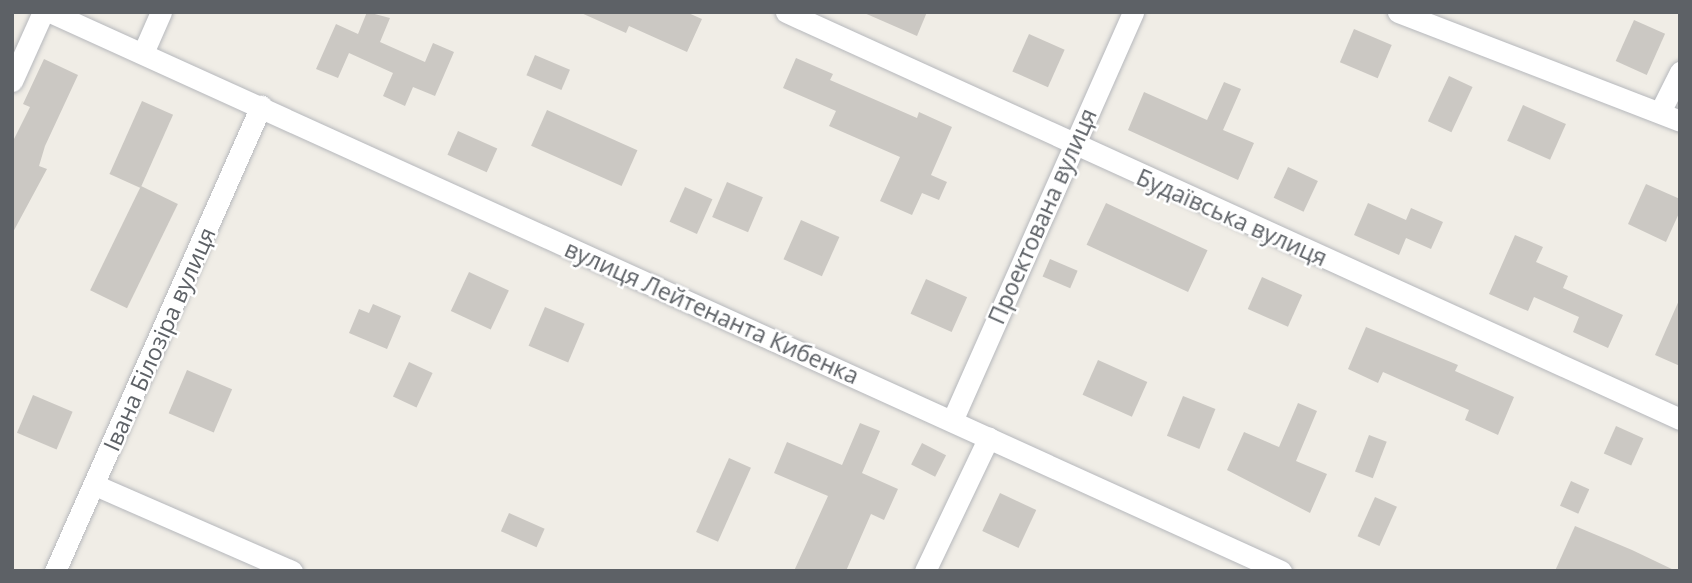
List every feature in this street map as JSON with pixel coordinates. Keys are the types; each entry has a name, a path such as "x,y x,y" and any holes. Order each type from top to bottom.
{"street":[{"path":"12,81 43,12"},
{"name":"вулиця Лейтенанта Кибенка","path":"50,12 1281,571"},
{"path":"143,53 161,12"},
{"name":"Будаївська вулиця","path":"786,12 1680,419"},
{"name":"Проектована вулиця","path":"952,421 1133,12"},
{"path":"1398,12 1432,20 1680,121"},
{"path":"1660,112 1680,72"},
{"name":"Івана Білозіра вулиця","path":"55,571 261,106"},
{"path":"925,571 989,437"},
{"path":"95,485 292,571"}],"building":[{"path":"367,12 390,18 380,42 425,62 433,43 454,52 435,96 413,87 405,106 383,96 393,73 349,53 338,78 316,69 336,24 358,34"},
{"path":"579,12 686,12 702,19 687,52 629,26 626,33"},
{"path":"862,12 927,12 917,36"},
{"path":"1634,20 1665,34 1647,75 1616,61"},
{"path":"1354,29 1392,45 1378,78 1340,62"},
{"path":"1029,34 1065,50 1048,87 1012,71"},
{"path":"535,55 570,70 561,90 526,75"},
{"path":"796,58 833,74 830,80 917,118 919,112 952,127 931,175 947,182 939,200 922,193 912,215 880,201 900,157 829,126 836,111 783,88"},
{"path":"44,59 78,75 45,146 39,166 47,169 12,234 12,143 30,107 23,104"},
{"path":"1449,76 1473,87 1451,132 1428,121"},
{"path":"1224,82 1241,89 1223,130 1254,143 1238,180 1128,130 1144,92 1207,120"},
{"path":"142,101 173,115 141,188 109,174"},
{"path":"1523,105 1566,124 1550,160 1507,141"},
{"path":"547,110 637,150 622,186 531,146"},
{"path":"458,131 497,148 487,172 447,155"},
{"path":"1288,167 1318,181 1304,212 1274,198"},
{"path":"727,182 763,197 748,232 712,217"},
{"path":"1646,184 1680,199 1680,211 1666,242 1628,224"},
{"path":"141,186 178,204 127,308 90,290"},
{"path":"685,187 712,199 697,234 670,222"},
{"path":"1106,203 1208,250 1188,292 1087,245"},
{"path":"1368,203 1406,220 1411,208 1443,222 1431,249 1406,238 1399,255 1354,235"},
{"path":"801,220 839,237 822,276 784,259"},
{"path":"1515,235 1543,247 1536,262 1568,276 1563,288 1623,315 1608,348 1573,332 1579,317 1534,297 1528,311 1489,294"},
{"path":"1050,259 1078,271 1070,288 1043,276"},
{"path":"469,272 509,291 491,330 451,311"},
{"path":"1262,277 1302,295 1288,327 1248,309"},
{"path":"926,279 967,297 952,332 911,314"},
{"path":"1680,298 1680,366 1655,355"},
{"path":"373,304 401,316 387,349 349,333 359,309 369,313"},
{"path":"545,307 585,324 568,362 529,346"},
{"path":"1366,327 1458,365 1455,371 1514,397 1498,435 1465,420 1469,410 1383,372 1378,383 1348,369"},
{"path":"1098,360 1147,382 1132,417 1083,395"},
{"path":"409,362 433,373 417,407 393,396"},
{"path":"187,370 232,389 214,432 169,413"},
{"path":"33,395 73,412 57,450 17,433"},
{"path":"1183,396 1215,409 1199,449 1167,436"},
{"path":"1298,403 1317,411 1296,461 1327,474 1310,513 1227,470 1244,432 1279,447"},
{"path":"860,423 880,431 862,473 898,489 884,520 871,514 846,571 794,571 828,496 774,473 787,442 842,465"},
{"path":"1616,426 1643,438 1631,466 1604,453"},
{"path":"1369,435 1387,442 1373,478 1355,471"},
{"path":"922,443 946,455 935,477 911,464"},
{"path":"729,458 751,468 718,542 696,532"},
{"path":"1571,481 1589,489 1578,514 1560,506"},
{"path":"1000,493 1036,510 1019,548 982,531"},
{"path":"1375,497 1397,507 1379,546 1358,536"},
{"path":"509,513 545,529 536,547 501,531"},
{"path":"1575,526 1632,550 1676,571 1555,571"}]}
